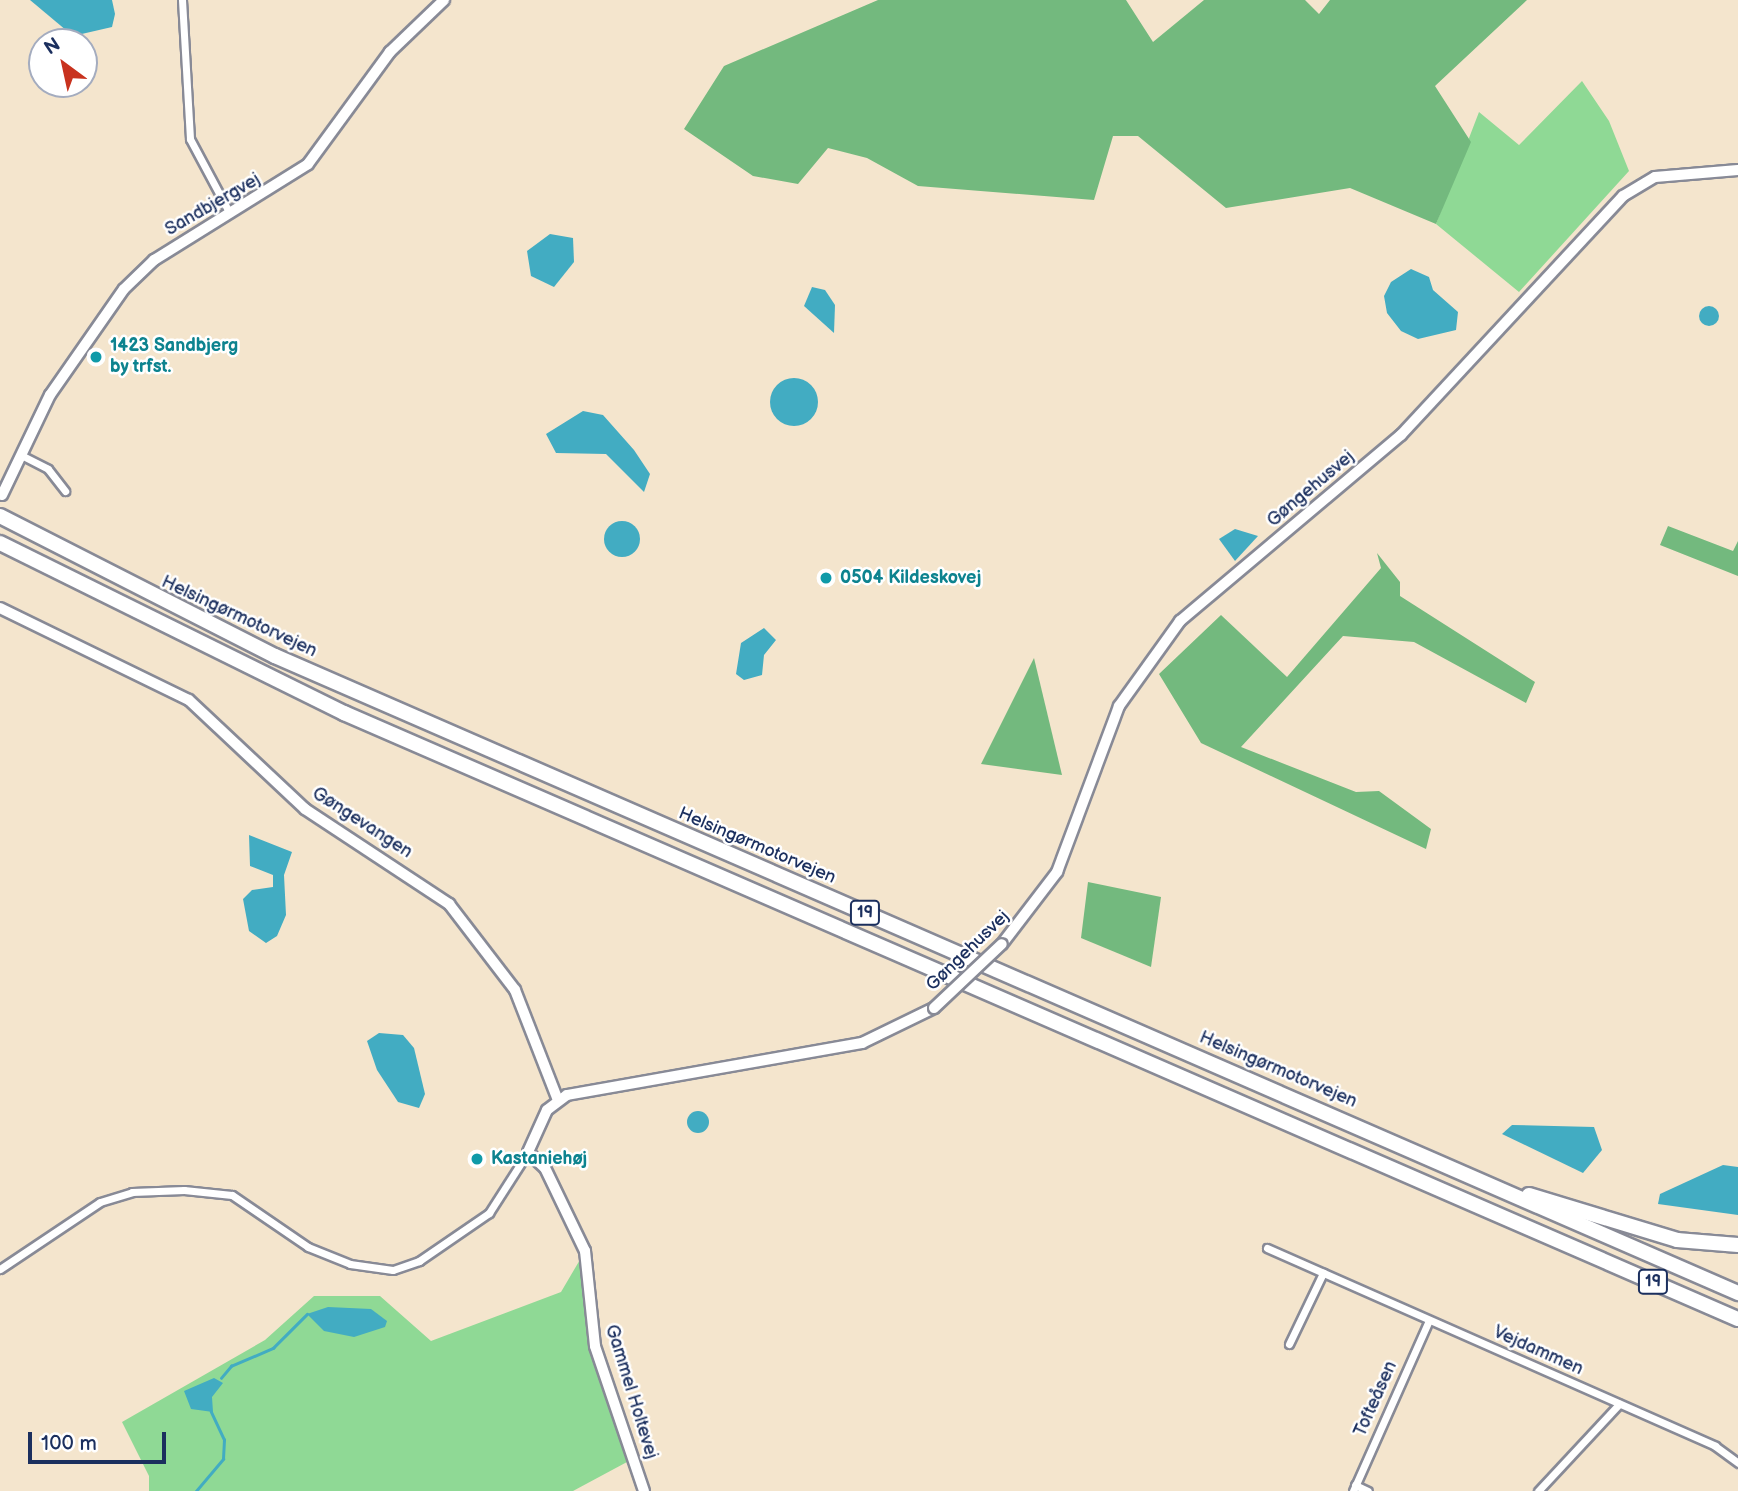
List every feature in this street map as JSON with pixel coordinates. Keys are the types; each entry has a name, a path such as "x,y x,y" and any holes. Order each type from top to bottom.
{"highway":[{"name":"Helsingørmotorvejen","path":"0,516 275,656 1489,1182 1738,1293"},
{"name":"19","path":"0,543 332,707 1738,1319"},
{"path":"1489,1182 1677,1240 1738,1245"}],"street":[{"path":"182,0 190,139 229,212"},
{"name":"Sandbjergvej","path":"2,495 50,395 115,299 154,260 308,164 390,52 444,0"},
{"name":"Gøngehusvej","path":"557,1098 862,1043 934,1008 1002,944 1057,872 1119,706 1180,621 1401,435 1623,196 1655,177 1738,170"},
{"path":"21,455 48,469 65,491"},
{"name":"Gøngevangen","path":"0,608 189,700 305,809 449,904 515,990 557,1098"},
{"path":"0,1269 100,1202 132,1192 184,1190 232,1195 308,1247 350,1264 393,1270 419,1261 489,1213 528,1152 557,1098"},
{"name":"Gammel Holtevej","path":"528,1152 545,1168 584,1251 595,1346 644,1491"},
{"name":"Vejdammen","path":"1267,1248 1715,1446 1738,1463"},
{"path":"1289,1345 1323,1273"},
{"name":"Tofteåsen","path":"1354,1488 1429,1320"},
{"path":"1538,1491 1619,1404"},
{"path":"1354,1488 1368,1491"}],"green space":[{"path":"878,0 1126,0 1153,42 1204,0 1305,0 1319,14 1330,0 1527,0 1435,86 1471,142 1436,224 1350,188 1226,208 1138,136 1113,136 1094,200 918,186 867,158 828,148 798,184 753,176 684,129 724,66"},
{"path":"1582,81 1609,121 1629,171 1519,292 1436,224 1479,112 1519,145"},
{"path":"1668,526 1733,551 1738,541 1738,576 1660,545"},
{"path":"1377,553 1400,582 1400,596 1535,682 1526,703 1414,642 1343,636 1241,747 1356,792 1379,791 1431,829 1426,849 1201,743 1159,674 1221,615 1287,677 1381,568"},
{"path":"1034,658 1062,775 981,764"},
{"path":"1088,882 1161,897 1151,967 1081,938"},
{"path":"581,1258 590,1345 627,1462 573,1491 149,1491 149,1476 122,1422 265,1340 314,1296 380,1296 431,1341 561,1292"}],"water":[{"path":"30,0 112,0 115,14 112,27 98,30 98,28 63,28"},
{"path":"550,234 573,238 574,262 554,287 531,276 527,251"},
{"path":"1411,269 1429,277 1433,290 1458,312 1456,330 1418,339 1401,331 1387,313 1384,296 1391,282"},
{"path":"812,287 825,290 835,305 834,333 804,306"},
{"path":"1709,306 1716,309 1719,316 1716,323 1709,326 1702,323 1699,316 1702,309"},
{"path":"794,378 811,385 818,402 811,419 794,426 777,419 770,402 777,385"},
{"path":"583,411 603,415 634,450 650,474 644,492 606,454 556,453 546,434"},
{"path":"622,521 635,526 640,539 635,552 622,557 609,552 604,539 609,526"},
{"path":"1235,529 1258,536 1235,561 1219,539"},
{"path":"764,628 776,640 764,655 762,675 744,680 736,674 741,643"},
{"path":"249,835 292,852 284,875 286,915 277,936 266,943 249,931 243,899 252,890 273,887 273,875 250,866"},
{"path":"379,1033 403,1035 414,1048 425,1094 419,1108 398,1102 377,1070 367,1041"},
{"path":"698,1111 706,1114 709,1122 706,1130 698,1133 690,1130 687,1122 690,1114"},
{"path":"1512,1125 1594,1127 1602,1150 1583,1173 1502,1134"},
{"path":"1723,1165 1738,1167 1738,1215 1658,1204 1660,1194"},
{"path":"328,1307 371,1309 387,1321 385,1327 354,1337 324,1331 307,1314"},
{"path":"214,1378 223,1383 212,1397 213,1412 191,1409 184,1391"}],"waterway":[{"path":"221,1378 231,1366 273,1348 307,1314"},
{"path":"196,1491 223,1459 224,1440 211,1412"}],"place":[{"name":"1423 Sandbjerg by trfst.","path":"96,357"},
{"name":"0504 Kildeskovej","path":"826,578"},
{"name":"Kastaniehøj","path":"477,1159"}]}
